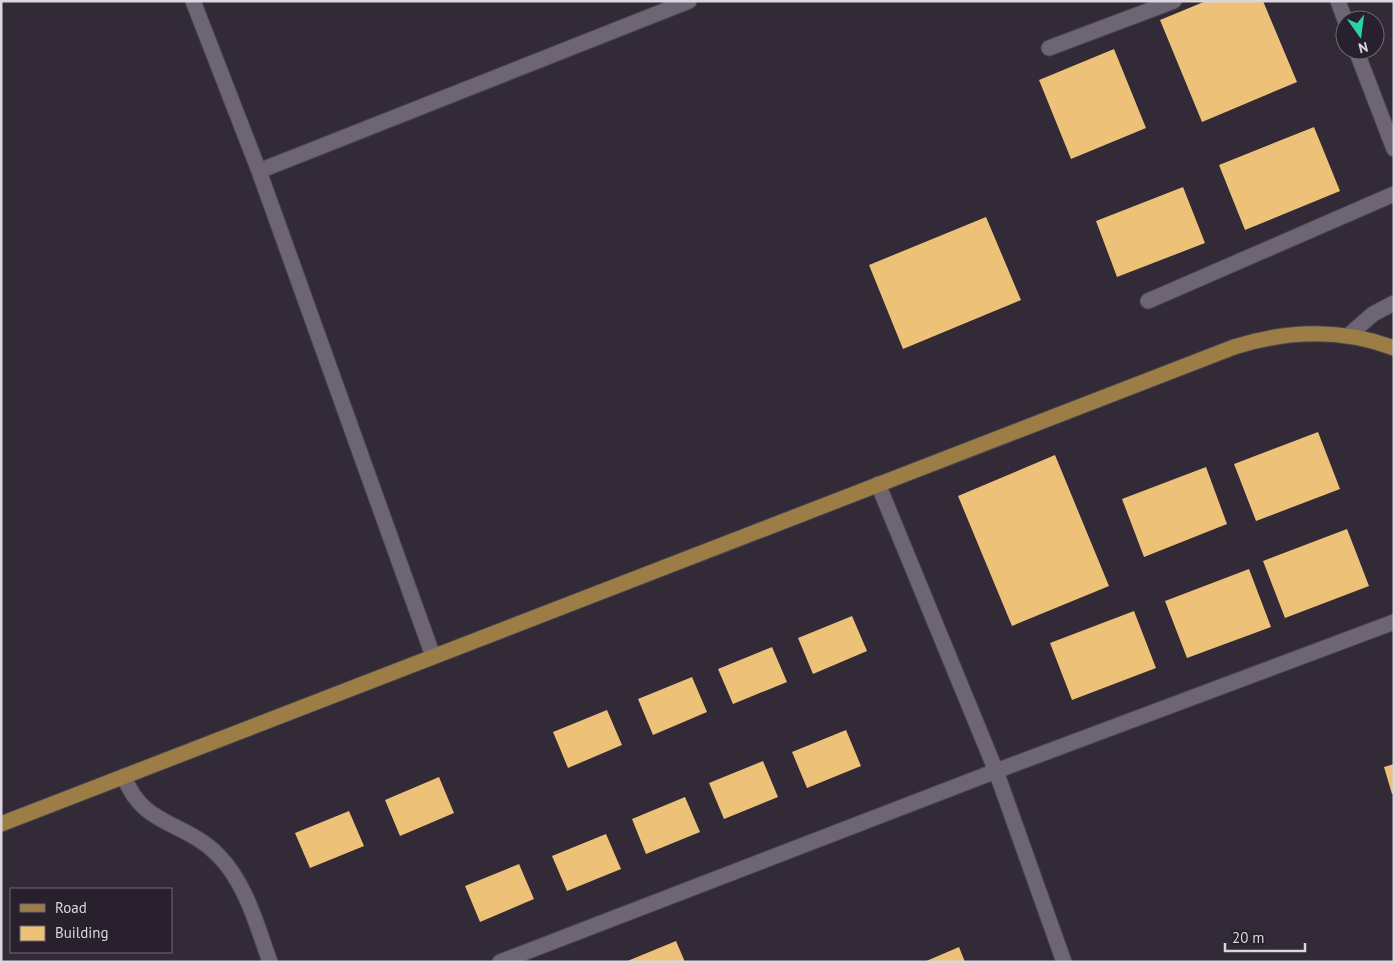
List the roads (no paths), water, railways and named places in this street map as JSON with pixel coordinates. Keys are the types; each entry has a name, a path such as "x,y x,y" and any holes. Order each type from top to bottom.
{"main road":[{"path":"1,824 1243,344 1291,333 1320,332 1349,335 1394,348"}],"street":[{"path":"193,1 259,171 433,656"},
{"path":"259,171 689,1"},
{"path":"1049,48 1174,1"},
{"path":"1360,60 1394,149"},
{"path":"1148,302 1394,194"},
{"path":"1349,335 1373,314 1394,304"},
{"path":"878,484 996,771 1064,962"},
{"path":"500,962 996,771 1394,622"},
{"path":"124,776 133,796 148,813 191,833 206,844 224,862 244,893 270,962"}]}
